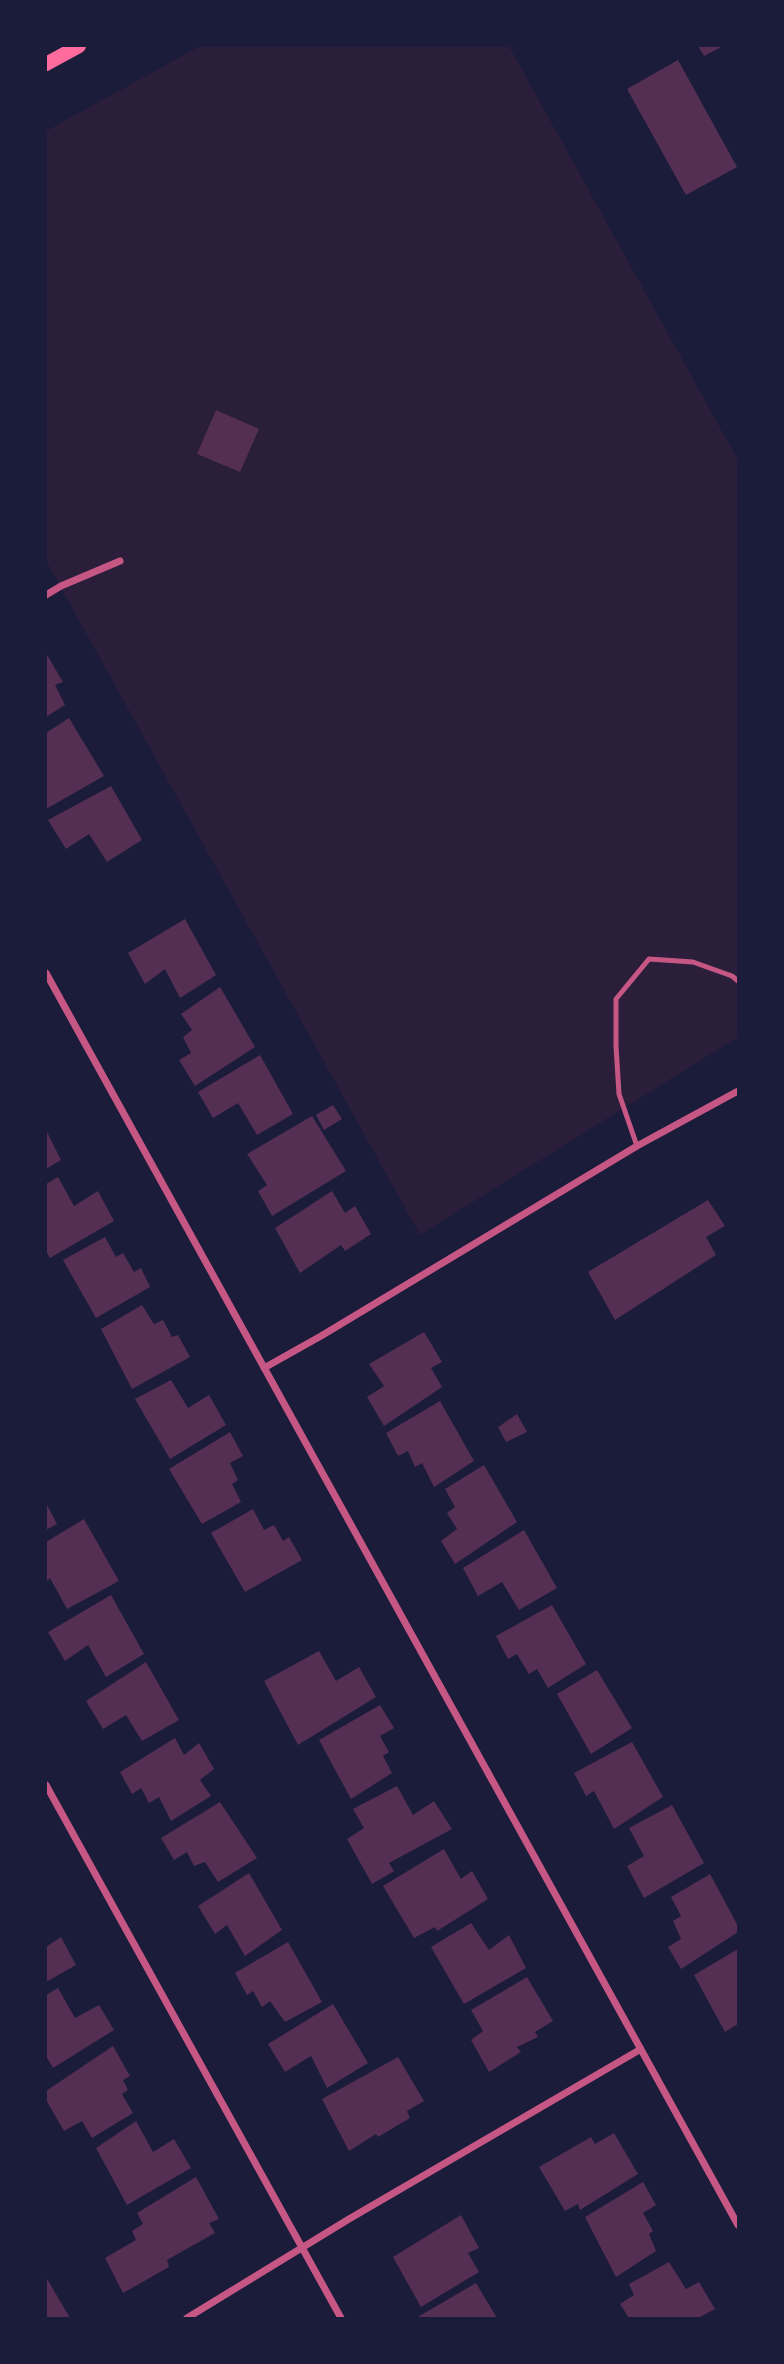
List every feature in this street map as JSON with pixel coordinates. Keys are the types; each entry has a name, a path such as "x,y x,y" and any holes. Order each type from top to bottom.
{"main road":[{"path":"46,64 79,46"}],"street":[{"path":"46,595 120,561"},
{"path":"46,973 738,2225"},
{"path":"264,1368 637,1146 738,1091"},
{"path":"46,1785 341,2319"},
{"path":"187,2319 349,2220 641,2049"}],"lane":[{"path":"637,1146 619,1094 616,999 649,959 693,962 732,976 738,981"}],"shaded area":[{"path":"200,46 509,46 738,460 738,1037 420,1235 46,561 46,131"}],"building":[{"path":"698,46 723,46 704,56"},
{"path":"678,60 737,167 686,195 627,89"},
{"path":"216,410 259,429 240,472 197,454"},
{"path":"46,653 63,682 55,685 65,705 46,717"},
{"path":"69,718 104,776 46,809 46,733"},
{"path":"111,786 142,840 107,862 89,834 66,849 48,820"},
{"path":"185,919 216,975 180,998 165,969 145,984 128,953"},
{"path":"220,987 255,1047 195,1086 179,1060 191,1053 183,1037 192,1030 181,1014"},
{"path":"260,1055 293,1114 257,1135 238,1103 213,1118 198,1092"},
{"path":"333,1105 342,1119 324,1130 316,1115"},
{"path":"312,1116 346,1171 272,1216 258,1191 267,1185 247,1154"},
{"path":"46,1130 61,1160 46,1169"},
{"path":"58,1177 74,1206 98,1191 114,1221 50,1258 46,1251 46,1184"},
{"path":"332,1191 345,1213 355,1206 371,1234 345,1251 341,1245 300,1273 275,1228"},
{"path":"708,1200 725,1226 706,1237 716,1255 615,1320 588,1272"},
{"path":"105,1237 116,1257 123,1253 134,1272 141,1268 150,1287 96,1318 63,1260"},
{"path":"142,1305 154,1324 163,1320 172,1337 178,1335 190,1357 132,1389 101,1329"},
{"path":"424,1332 442,1362 431,1368 442,1387 384,1426 367,1397 384,1386 369,1364"},
{"path":"171,1380 188,1408 209,1395 226,1425 170,1459 135,1399"},
{"path":"440,1401 474,1461 434,1487 422,1463 415,1467 408,1451 398,1456 386,1433"},
{"path":"517,1414 527,1432 506,1442 498,1427"},
{"path":"230,1432 243,1456 230,1463 238,1480 232,1484 241,1502 202,1524 169,1469"},
{"path":"484,1465 517,1522 455,1564 441,1541 457,1529 447,1513 455,1507 445,1489"},
{"path":"46,1503 57,1524 46,1530"},
{"path":"253,1509 264,1530 274,1525 283,1541 289,1537 302,1560 245,1592 211,1533"},
{"path":"84,1519 119,1581 67,1609 50,1578 46,1582 46,1542"},
{"path":"524,1530 557,1588 519,1610 502,1582 478,1596 463,1568"},
{"path":"111,1595 144,1654 106,1677 88,1645 65,1661 48,1632"},
{"path":"552,1605 586,1664 548,1688 537,1669 529,1674 517,1654 508,1659 496,1636"},
{"path":"319,1651 336,1681 359,1667 376,1697 298,1745 264,1681"},
{"path":"146,1662 179,1720 142,1741 126,1715 103,1729 86,1701"},
{"path":"597,1670 632,1728 591,1754 557,1694"},
{"path":"380,1705 394,1728 380,1736 389,1752 383,1756 392,1773 351,1799 319,1740"},
{"path":"175,1738 184,1755 199,1743 214,1769 200,1780 211,1796 171,1821 159,1797 149,1803 141,1788 132,1794 120,1772"},
{"path":"632,1742 663,1797 614,1829 594,1791 586,1796 574,1773"},
{"path":"397,1786 413,1815 434,1801 452,1829 389,1863 394,1871 372,1884 347,1839 364,1828 353,1809"},
{"path":"220,1802 257,1858 218,1882 205,1862 194,1866 187,1852 174,1860 161,1838"},
{"path":"672,1805 704,1863 644,1898 627,1866 644,1856 629,1828"},
{"path":"444,1849 461,1879 472,1871 488,1899 437,1931 435,1927 414,1938 383,1886"},
{"path":"249,1873 282,1930 245,1956 227,1925 215,1934 198,1906"},
{"path":"710,1874 738,1926 738,1932 681,1969 668,1947 681,1939 673,1921 681,1916 671,1897"},
{"path":"471,1923 489,1950 509,1935 526,1968 464,2004 431,1947"},
{"path":"61,1937 76,1965 46,1982 46,1947"},
{"path":"288,1942 322,2002 285,2022 270,2001 262,2007 253,1991 247,1995 235,1973"},
{"path":"738,1949 738,2024 725,2032 694,1975"},
{"path":"527,1977 553,2021 535,2032 538,2037 517,2047 521,2052 489,2072 471,2040 483,2031 471,2010"},
{"path":"58,1988 75,2018 99,2005 114,2030 53,2068 46,2056 46,1995"},
{"path":"333,2004 368,2063 327,2088 311,2056 285,2072 268,2044"},
{"path":"113,2046 130,2076 123,2080 128,2090 122,2094 133,2113 92,2138 82,2121 64,2131 46,2100 46,2091"},
{"path":"398,2057 424,2101 407,2111 410,2118 378,2137 376,2134 349,2151 322,2099"},
{"path":"136,2121 153,2152 174,2139 191,2168 127,2205 96,2148"},
{"path":"614,2133 638,2174 580,2210 578,2204 565,2211 539,2167 591,2137 595,2144"},
{"path":"196,2177 219,2219 209,2223 215,2233 167,2260 169,2267 123,2293 105,2258 136,2240 132,2231 143,2224 137,2213"},
{"path":"643,2182 656,2205 643,2213 653,2231 649,2234 656,2251 616,2277 585,2217"},
{"path":"461,2215 479,2248 468,2253 479,2272 421,2307 393,2257"},
{"path":"669,2262 686,2289 699,2282 715,2309 698,2318 629,2318 620,2304 634,2295 629,2284"},
{"path":"46,2277 70,2318 46,2318"},
{"path":"476,2283 497,2318 416,2318"}]}
